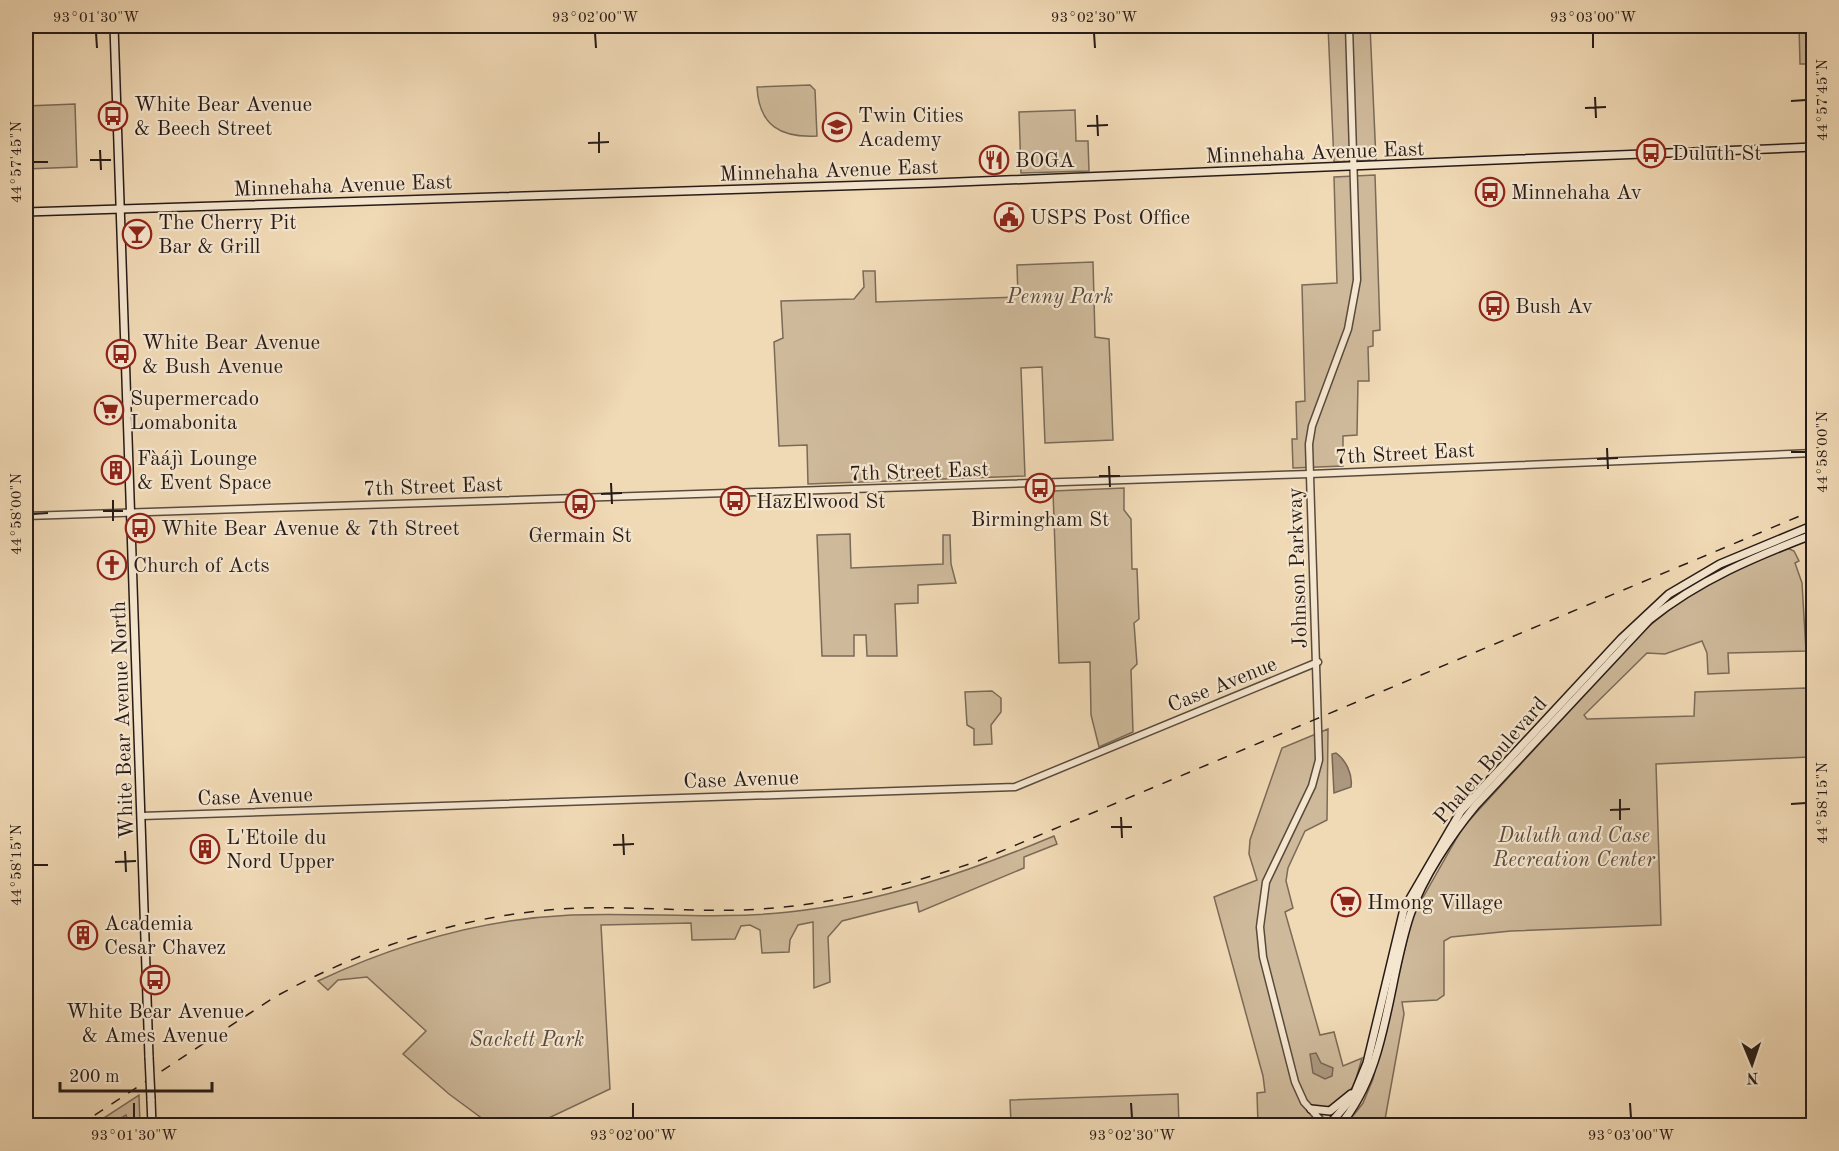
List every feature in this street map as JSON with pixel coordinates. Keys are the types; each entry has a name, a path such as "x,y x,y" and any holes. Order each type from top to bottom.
{"main road":[{"name":"White Bear Avenue North","path":"114,26 152,1125"},
{"name":"Minnehaha Avenue East","path":"26,212 1355,167 1814,147"},
{"name":"Phalen Boulevard","path":"1327,1125 1348,1104 1365,1068 1404,909 1461,811 1622,638 1669,594 1720,564 1814,525"},
{"name":"Phalen Boulevard","path":"1340,1125 1357,1105 1371,1073 1415,902 1461,823 1649,620 1705,580 1814,534"},
{"path":"1311,1109 1328,1111 1340,1104 1352,1092 1365,1068"}],"street":[{"name":"Johnson Parkway","path":"1327,1125 1304,1102 1294,1082 1263,957 1260,927 1266,882 1317,769 1318,662 1309,444 1312,426 1348,329 1356,292 1358,266 1349,26"},
{"name":"7th Street East","path":"26,516 1310,474 1814,453"},
{"name":"Case Avenue","path":"141,816 1015,787 1318,662"}],"green space":[{"path":"1328,26 1370,26 1376,160 1334,162"},
{"path":"1799,26 1813,26 1813,64 1800,64"},
{"path":"810,85 815,90 817,136 793,135 783,132 767,120 762,111 757,87"},
{"path":"75,104 77,167 26,169 26,106"},
{"path":"1075,110 1076,141 1088,141 1089,171 1021,173 1019,112"},
{"path":"1375,175 1380,330 1373,331 1373,346 1368,347 1369,381 1358,381 1357,435 1343,436 1343,466 1293,468 1292,439 1297,439 1296,402 1305,401 1302,285 1337,283 1334,177"},
{"name":"Penny Park","path":"1093,262 1095,337 1109,339 1113,440 1045,443 1042,367 1021,368 1025,476 808,484 807,445 779,446 774,342 783,338 781,301 854,299 864,287 863,271 875,271 876,302 1018,297 1017,265"},
{"path":"1124,488 1124,510 1131,519 1132,569 1137,569 1139,619 1134,623 1137,664 1131,670 1133,732 1099,747 1091,715 1090,662 1059,663 1053,491"},
{"path":"850,534 851,568 943,564 943,535 950,535 951,564 956,583 918,585 918,603 895,604 897,656 867,656 866,635 854,635 854,656 822,656 817,535"},
{"name":"Duluth and Case Recreation Center","path":"1787,548 1794,551 1799,561 1795,563 1802,583 1806,651 1728,653 1729,673 1708,674 1707,653 1702,641 1665,654 1647,653 1584,715 1587,719 1694,716 1695,692 1806,688 1809,757 1656,764 1661,925 1511,931 1451,937 1444,941 1444,995 1437,1000 1402,1002 1404,1014 1384,1125 1345,1126 1363,1103 1373,1079 1413,915 1463,827 1639,635 1656,620 1708,584"},
{"path":"992,691 1001,698 1001,712 991,725 992,744 974,745 974,729 967,725 965,692"},
{"path":"1328,729 1327,820 1305,831 1288,868 1286,881 1293,908 1285,912 1320,1035 1334,1032 1343,1066 1362,1058 1354,1086 1311,1125 1258,1125 1257,1093 1265,1092 1263,1076 1214,897 1257,880 1249,854 1250,840 1282,748"},
{"name":"Sackett Park","path":"1054,836 1057,844 1024,857 1024,868 919,912 917,902 842,921 828,937 830,982 814,988 813,922 798,925 790,940 789,952 762,953 760,930 750,925 741,926 735,939 692,940 691,923 601,925 610,1089 534,1125 491,1125 449,1094 403,1054 426,1031 367,977 338,980 328,990 318,981 410,945 474,928 538,917 626,914 708,916 762,914 858,901 924,884 989,862"},
{"path":"1178,1094 1179,1125 1011,1125 1010,1100"},
{"path":"139,1095 140,1125 129,1125 126,1115 110,1125 93,1125"}],"shaded area":[{"path":"1336,753 1348,768 1351,787 1334,793 1332,754"},
{"path":"1316,1053 1321,1063 1333,1068 1332,1076 1325,1079 1313,1073 1310,1054"}],"railway":[{"path":"78,1126 273,998 305,981 372,952 440,929 512,914 572,908 743,910 803,905 892,887 949,870 978,861 1814,510"}],"place":[{"name":"White Bear Avenue & Beech Street","path":"113,116"},
{"name":"Twin Cities Academy","path":"837,127"},
{"name":"Duluth St","path":"1651,153"},
{"name":"BOGA","path":"994,160"},
{"name":"Minnehaha Av","path":"1490,192"},
{"name":"USPS Post Office","path":"1009,217"},
{"name":"The Cherry Pit Bar & Grill","path":"137,234"},
{"name":"Bush Av","path":"1494,306"},
{"name":"White Bear Avenue & Bush Avenue","path":"121,354"},
{"name":"Supermercado Lomabonita","path":"109,410"},
{"name":"Fàájì Lounge & Event Space","path":"116,470"},
{"name":"Birmingham St","path":"1040,488"},
{"name":"HazElwood St","path":"735,501"},
{"name":"Germain St","path":"580,504"},
{"name":"White Bear Avenue & 7th Street","path":"140,528"},
{"name":"Church of Acts","path":"112,565"},
{"name":"L'Etoile du Nord Upper","path":"205,849"},
{"name":"Hmong Village","path":"1346,902"},
{"name":"Academia Cesar Chavez","path":"83,935"},
{"name":"White Bear Avenue & Ames Avenue","path":"155,980"}]}
